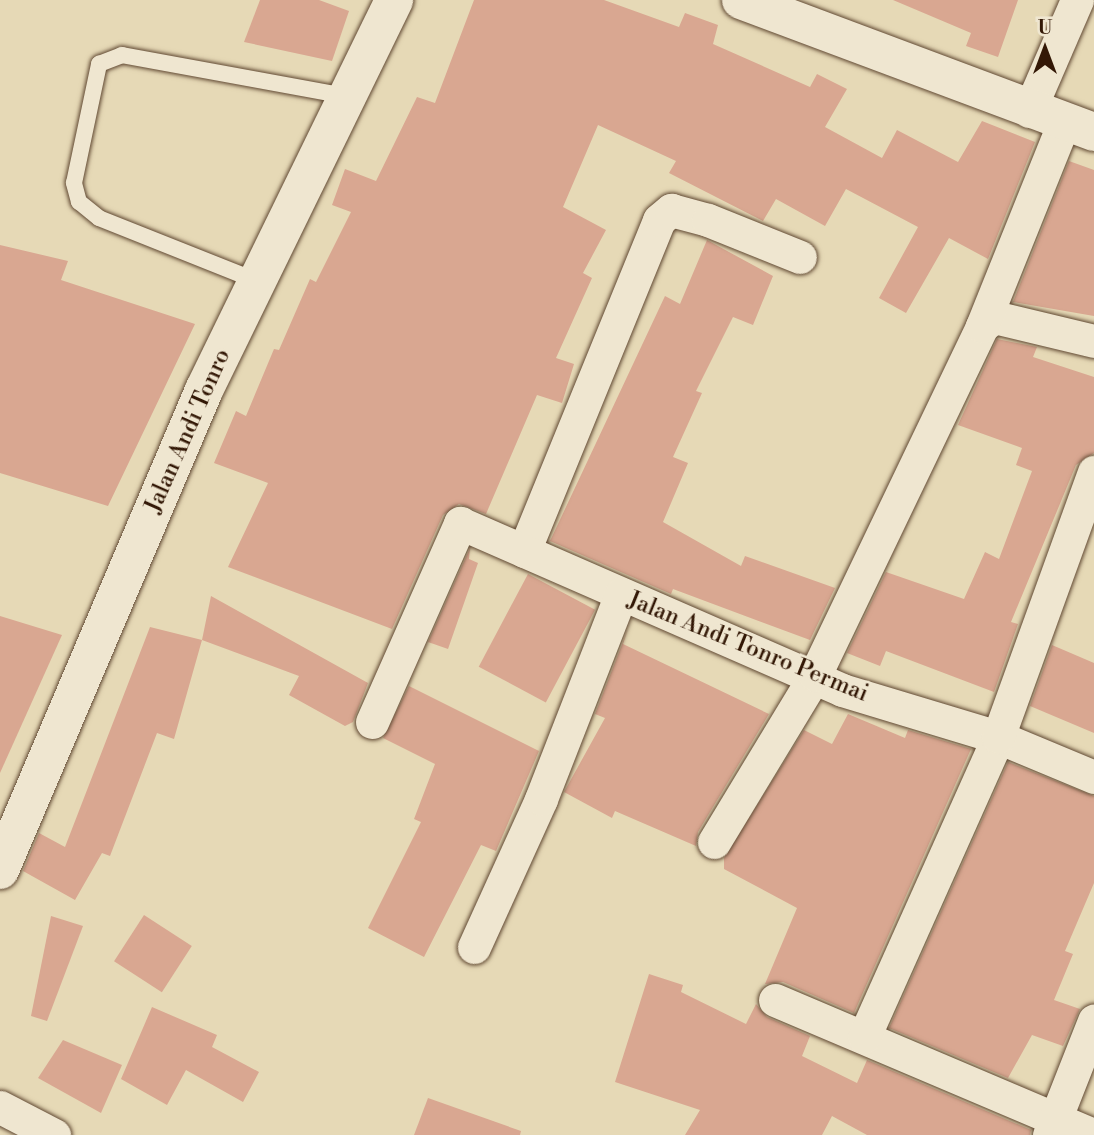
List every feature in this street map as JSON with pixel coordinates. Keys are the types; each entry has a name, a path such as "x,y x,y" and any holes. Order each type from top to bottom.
{"street":[{"name":"Jalan Andi Tonro","path":"0,870 257,281 394,0"},
{"path":"741,0 1062,122"},
{"path":"714,842 815,675 982,326 1062,122 1077,0"},
{"path":"524,551 659,220 671,210 708,220 800,257"},
{"path":"982,326 994,317 1094,341"},
{"path":"864,1037 998,737 1094,472"},
{"name":"Jalan Andi Tonro Permai","path":"372,722 460,523 815,675 998,737 1094,777"},
{"path":"474,947 541,799 621,594"},
{"path":"775,1000 864,1037 1052,1127 1093,1135"},
{"path":"1052,1127 1094,1020"},
{"path":"0,1107 54,1135"}],"lane":[{"path":"257,281 99,218 79,202 74,183 99,64 122,55 345,96"}],"building":[{"path":"260,0 319,0 349,11 332,61 244,42"},
{"path":"474,0 604,0 679,27 685,13 718,25 713,44 810,87 817,74 847,89 825,127 882,158 897,130 958,162 982,121 1035,142 988,259 949,238 906,313 879,298 918,227 846,189 825,226 776,199 763,221 669,173 676,161 598,125 563,207 606,230 583,273 592,278 556,358 574,364 562,403 537,395 486,514 459,504 443,515 392,629 228,567 268,483 214,463 236,411 246,416 274,349 279,350 310,279 316,282 351,212 332,205 345,169 376,181 417,97 435,103"},
{"path":"893,0 1018,0 998,57 966,46 971,33"},
{"path":"1069,161 1094,170 1094,316 1013,302"},
{"path":"707,240 773,276 753,325 733,317 696,391 702,393 673,457 688,463 663,522 741,566 745,556 835,588 810,640 673,589 671,594 550,541 665,296 680,304"},
{"path":"0,245 68,261 61,280 195,324 108,506 0,473"},
{"path":"997,339 1037,347 1033,357 1094,377 1094,453 1076,465 1011,622 1018,624 994,692 886,651 880,666 847,653 886,572 964,599 985,552 999,559 1032,471 1016,465 1022,448 958,425"},
{"path":"470,548 469,559 478,563 448,649 428,642"},
{"path":"528,574 595,610 546,702 479,667"},
{"path":"211,596 368,683 353,722 345,726 289,695 299,676 202,640"},
{"path":"0,616 62,635 0,773"},
{"path":"150,627 202,640 174,739 157,733 110,856 102,853 75,900 23,871 39,833 65,847"},
{"path":"628,629 623,644 769,714 698,832 696,846 615,811 612,818 564,792 605,718 595,714"},
{"path":"1052,645 1094,663 1094,733 1030,706"},
{"path":"409,686 539,751 496,851 481,845 424,957 368,928 421,822 414,819 435,764 383,738"},
{"path":"848,714 905,738 908,730 971,749 854,1013 783,982 765,984 797,908 724,869 724,858 804,730 832,744"},
{"path":"1008,762 1094,796 1094,883 1065,951 1073,954 1054,1000 1080,1009 1063,1046 1032,1035 1008,1078 889,1028"},
{"path":"144,915 192,946 162,992 114,961"},
{"path":"51,916 83,926 47,1021 31,1016"},
{"path":"649,974 683,985 681,992 746,1024 756,1004 767,1017 810,1036 802,1056 857,1083 867,1060 1031,1130 1030,1135 867,1135 832,1116 822,1135 685,1135 700,1110 615,1082"},
{"path":"152,1007 217,1035 212,1047 259,1072 243,1102 186,1070 167,1105 121,1079"},
{"path":"63,1040 122,1065 101,1113 38,1078"},
{"path":"428,1098 521,1131 520,1135 414,1135"}]}
